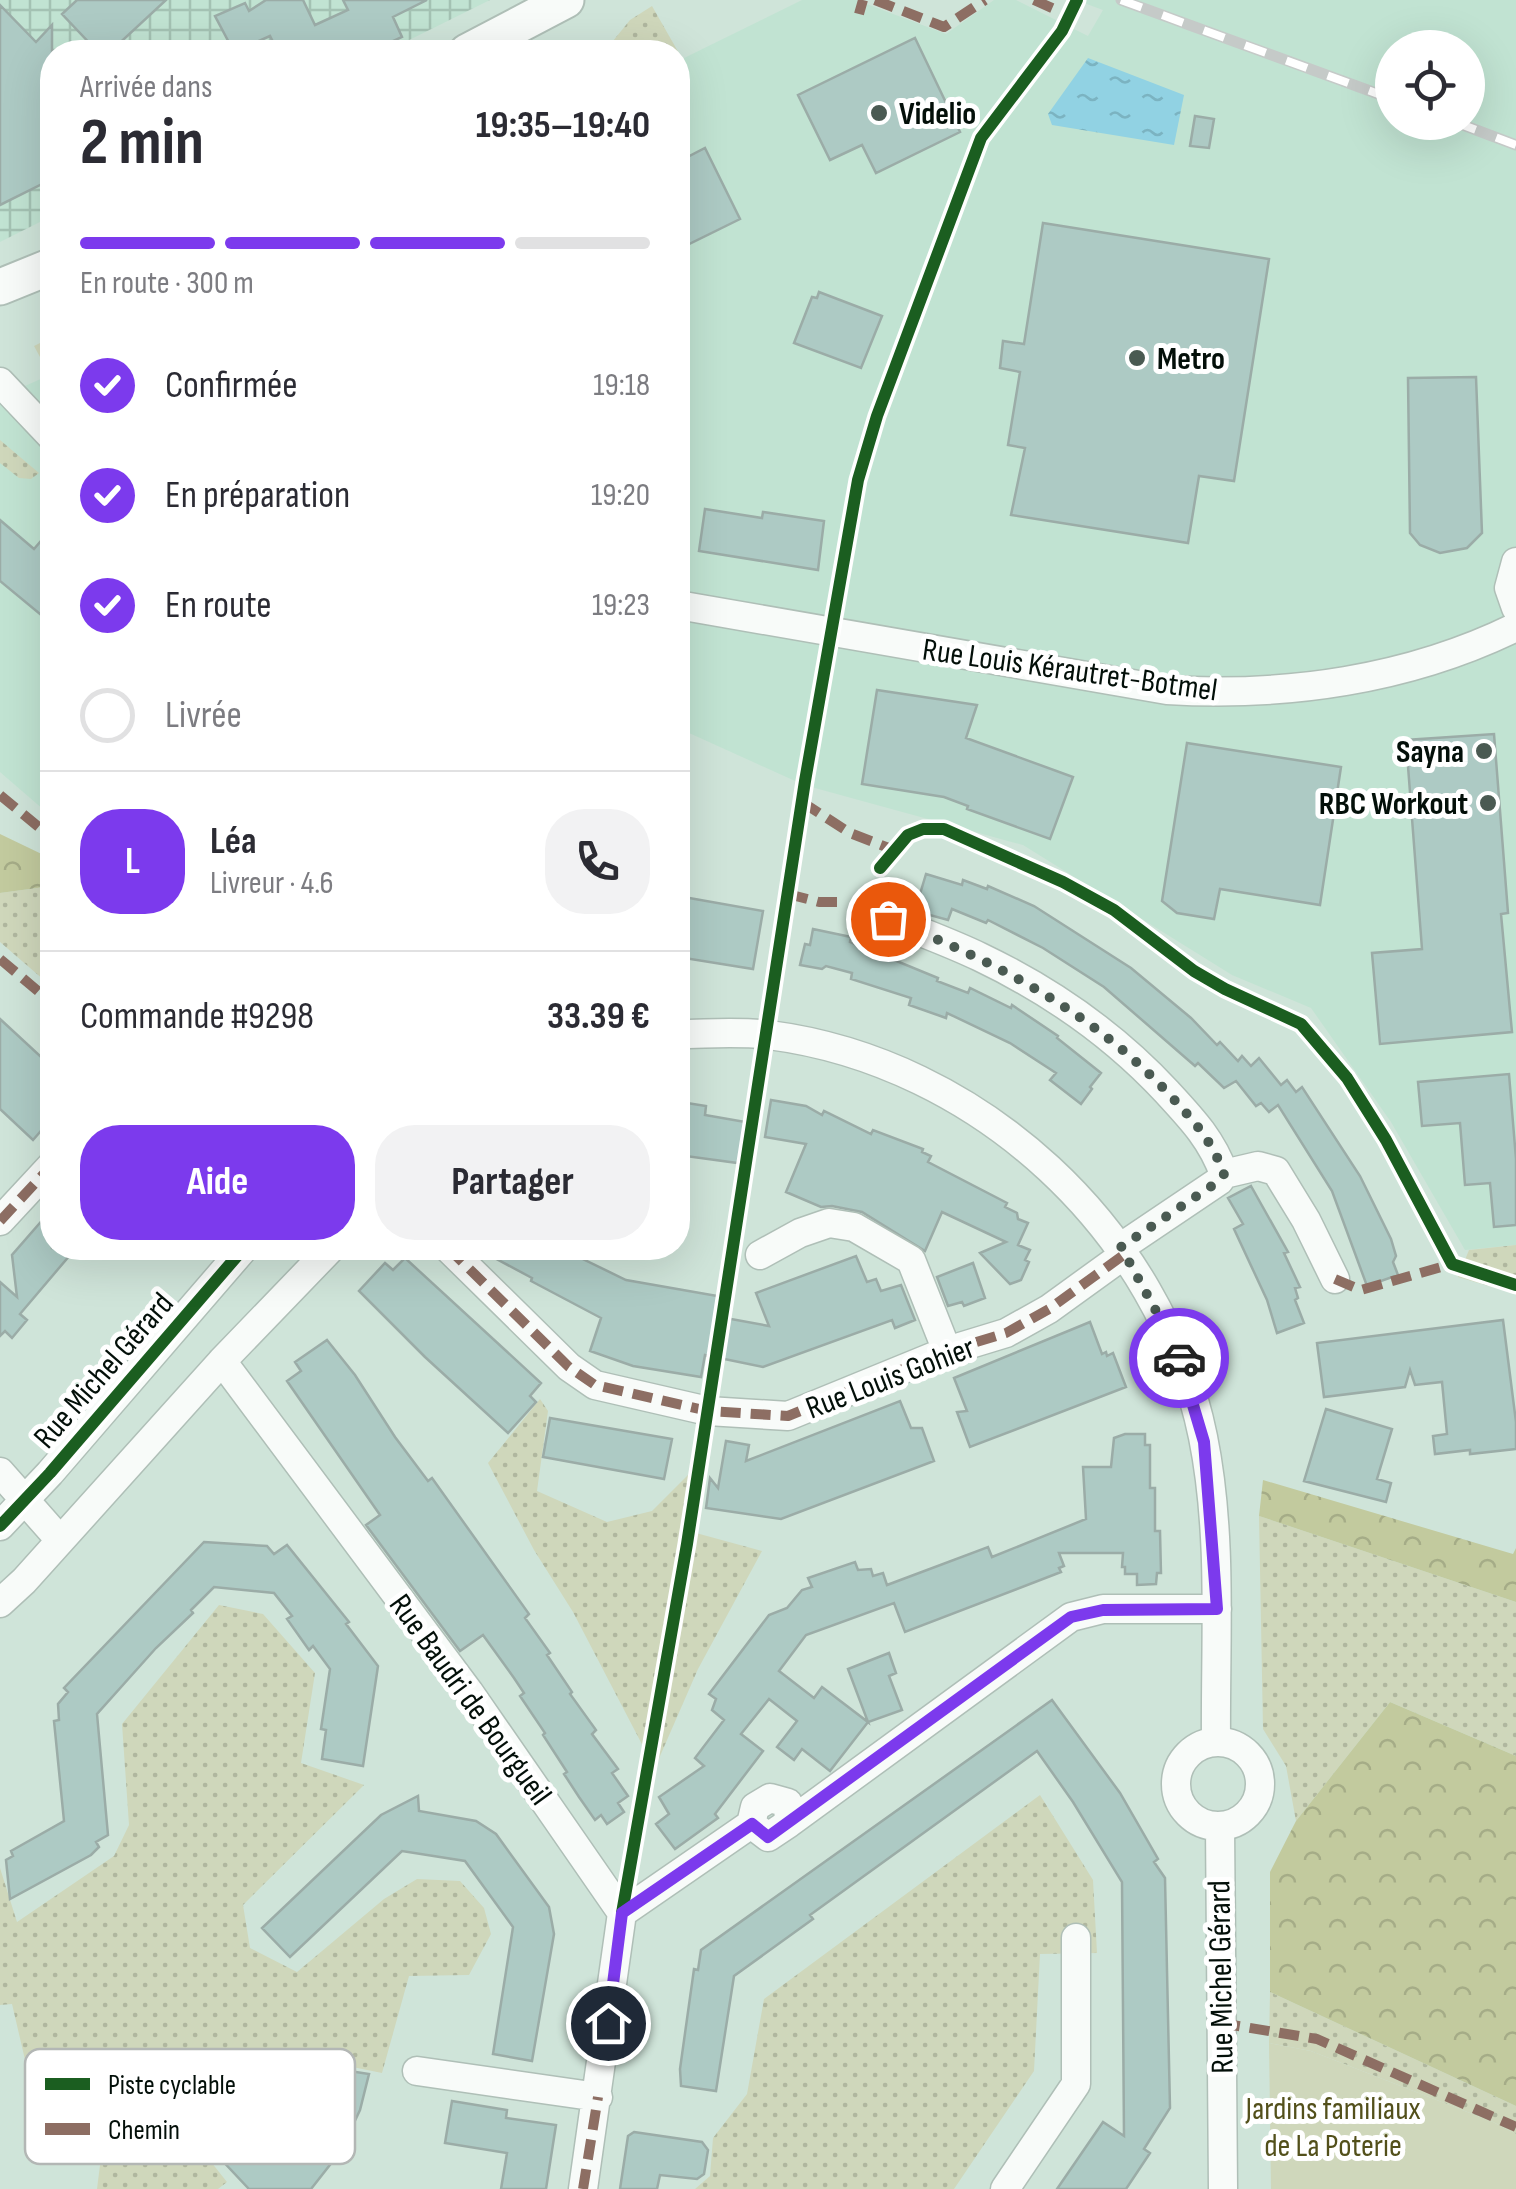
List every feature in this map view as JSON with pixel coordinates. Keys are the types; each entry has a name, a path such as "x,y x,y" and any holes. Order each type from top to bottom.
{"main road":[{"path":"490,40 566,0"},
{"path":"0,287 40,271"}],"street":[{"path":"0,382 40,424"},
{"path":"1516,562 1509,588 1516,608"},
{"name":"Rue Louis Kérautret-Botmel","path":"690,608 1167,690 1219,693 1316,687 1377,675 1482,644 1516,628"},
{"path":"873,912 979,957 1086,1021 1157,1081 1206,1134 1224,1174 1258,1166 1276,1171 1306,1220 1335,1280"},
{"path":"690,1034 768,1034 860,1055 922,1080 977,1112 1060,1178 1123,1251 1173,1342 1196,1407 1208,1475 1217,1609 1216,1741"},
{"path":"690,1042 768,1034"},
{"name":"Rue Louis Gohier","path":"460,1260 569,1368 595,1385 708,1410 788,1416 1020,1325 1048,1309 1224,1174"},
{"path":"0,1220 40,1178"},
{"path":"760,1255 800,1233 829,1223 854,1227 910,1260 947,1352"},
{"name":"Rue Michel Gérard","path":"0,1526 26,1501 234,1260"},
{"path":"0,1603 320,1260"},
{"name":"Rue Baudri de Bourgueil","path":"222,1362 469,1692 622,1913"},
{"path":"0,1472 60,1540"},
{"path":"582,2189 622,1913 752,1824 768,1837 1071,1617 1103,1610 1217,1609"},
{"path":"1216,1741 1233,1744 1248,1754 1260,1778 1258,1799 1251,1810 1237,1822 1220,1826 1201,1823 1186,1812 1176,1786 1183,1759 1198,1746 1216,1741"},
{"name":"Rue Michel Gérard","path":"1220,1826 1223,2189"},
{"path":"1004,2189 1076,2084 1076,1938"},
{"path":"417,2071 598,2097"}],"shaded area":[{"path":"0,0 490,0 409,40 40,40 40,222 0,242"},
{"path":"802,0 856,0 946,34 994,0 1016,0 1088,36 1103,10 1076,0 1516,0 1516,1245 1465,1250 1391,1122 1311,1008 1232,975 1023,845 804,785 690,733 690,55"},
{"path":"40,379 40,807 0,772 0,397"}],"green space":[{"path":"652,6 671,40 614,40 630,20"},
{"path":"0,440 39,473 31,479 19,478 0,463"},
{"path":"0,834 40,853 40,888 0,893"},
{"path":"40,888 40,977 0,942 0,893"},
{"path":"1516,1245 1516,1294 1458,1277 1469,1250"},
{"path":"540,1399 548,1411 537,1491 607,1522 652,1511 688,1475 704,1475 696,1533 762,1551 698,1669 657,1763 646,1752 573,1612 534,1550 488,1463"},
{"path":"1263,1480 1513,1554 1516,1548 1516,1602 1259,1516"},
{"path":"1259,1516 1516,1602 1516,1756 1390,1702 1296,1821 1286,1766 1263,1729"},
{"path":"219,1605 263,1614 315,1673 301,1763 364,1785 243,1905 250,1948 297,1972 384,1899 417,1879 460,1881 484,1908 491,1934 469,1975 409,1976 382,2073 355,2068 355,2049 25,2049 25,2060 12,2004 0,2005 0,1868 17,1922 114,1856 129,1825 122,1724"},
{"path":"1390,1702 1516,1756 1516,2106 1270,1992 1270,1872 1296,1821"},
{"path":"1040,1795 1093,1880 1097,1953 1040,1954 1034,2071 954,2189 695,2189 710,2176 713,2138 747,2094 764,1999"},
{"path":"1270,1992 1516,2106 1516,2134 1311,2051 1269,2043"},
{"name":"Jardins familiaux de La Poterie","path":"1269,2043 1311,2051 1516,2134 1516,2189 1271,2189"},
{"path":"100,2164 213,2164 227,2182 218,2189 97,2189"}],"water":[{"path":"1088,58 1184,95 1174,145 1052,125 1048,114"}],"building":[{"path":"77,0 166,0 123,40 87,40 62,14"},
{"path":"266,0 303,0 315,25 348,10 343,0 427,0 393,17 402,37 396,40 272,40 270,36 261,40 228,40 215,16 245,3 249,11"},
{"path":"0,5 36,42 52,25 52,40 40,40 40,185 0,205"},
{"name":"Videlio","path":"915,38 960,132 876,173 862,145 830,160 798,95"},
{"path":"1195,116 1214,119 1209,148 1190,146"},
{"path":"705,148 740,219 690,244 690,156"},
{"name":"Metro","path":"1043,223 1269,259 1234,481 1199,476 1188,543 1011,515 1025,448 1008,445 1020,372 1000,368 1003,341 1024,344"},
{"path":"819,292 882,316 861,368 794,343 812,297 817,298"},
{"path":"1476,377 1482,533 1467,548 1440,553 1420,545 1410,533 1408,378"},
{"path":"705,509 762,518 763,512 824,521 818,570 699,551"},
{"path":"0,520 34,549 40,542 40,614 0,581"},
{"path":"877,690 977,705 966,738 1073,777 1050,839 944,797 862,784"},
{"path":"1494,734 1508,913 1501,914 1512,1032 1380,1044 1372,953 1422,949 1406,740"},
{"path":"1187,743 1341,767 1320,905 1220,889 1214,919 1177,913 1162,901"},
{"path":"926,874 962,885 963,880 987,889 988,886 1034,906 1131,968 1238,1061 1242,1056 1251,1066 1259,1058 1281,1085 1287,1080 1296,1092 1302,1087 1360,1176 1391,1239 1398,1275 1367,1286 1332,1191 1278,1105 1269,1112 1261,1103 1256,1106 1236,1081 1224,1088 1104,987 1043,948 988,920 986,923 952,909 948,920 915,911"},
{"path":"690,898 763,911 753,969 690,959"},
{"path":"813,929 851,937 850,942 938,978 937,981 968,993 970,988 1011,1008 1012,1005 1058,1036 1101,1073 1081,1104 1050,1080 1056,1073 1010,1043 947,1013 946,1018 909,1005 911,998 851,979 852,973 800,965"},
{"path":"0,1019 40,1056 40,1132 33,1140 0,1109"},
{"path":"1509,1074 1516,1159 1516,1225 1494,1227 1490,1183 1465,1185 1460,1123 1422,1126 1418,1082"},
{"path":"771,1100 806,1106 822,1115 824,1111 871,1134 873,1130 923,1149 931,1156 928,1162 1007,1203 1005,1207 1028,1223 1018,1245 1030,1250 1021,1280 1010,1284 980,1253 1006,1242 942,1212 925,1251 862,1212 821,1207 786,1192 806,1144 765,1137"},
{"path":"690,1103 706,1106 705,1115 751,1123 745,1164 690,1157"},
{"path":"1251,1186 1288,1252 1284,1253 1300,1287 1295,1288 1295,1300 1304,1323 1277,1333 1267,1300 1234,1229 1243,1224 1228,1198"},
{"path":"40,1223 40,1260 66,1260 20,1314 27,1320 12,1338 5,1331 0,1336 0,1282 17,1297 12,1255"},
{"path":"856,1256 867,1282 876,1279 881,1291 901,1285 915,1320 895,1328 892,1320 763,1367 705,1355 701,1377 633,1366 590,1351 601,1318 531,1281 532,1278 498,1260 585,1260 626,1280 723,1297 720,1317 769,1326 756,1293"},
{"path":"407,1260 541,1383 530,1396 536,1402 508,1433 359,1291 385,1263 393,1270"},
{"path":"973,1263 985,1298 964,1306 962,1302 948,1306 937,1277"},
{"path":"1503,1320 1516,1449 1435,1454 1433,1436 1447,1434 1442,1382 1415,1385 1410,1370 1405,1387 1324,1397 1317,1343"},
{"path":"1090,1322 1102,1354 1113,1353 1126,1387 970,1447 957,1412 967,1411 954,1378"},
{"path":"327,1340 529,1614 525,1618 596,1730 592,1734 618,1769 612,1773 628,1796 618,1803 624,1812 607,1824 601,1815 595,1820 579,1797 520,1696 524,1693 483,1635 460,1651 366,1525 380,1515 287,1381 301,1371 295,1362"},
{"path":"900,1401 911,1428 922,1428 934,1461 781,1519 706,1508 710,1478 718,1488 726,1441 749,1445 746,1461"},
{"path":"1326,1409 1392,1429 1377,1479 1391,1483 1386,1502 1304,1481"},
{"path":"550,1418 672,1439 664,1479 543,1457"},
{"path":"1145,1434 1145,1445 1150,1445 1150,1488 1155,1488 1155,1531 1160,1531 1161,1573 1157,1573 1156,1584 1137,1585 1137,1574 1125,1574 1123,1553 1059,1553 1064,1566 1059,1568 1061,1572 905,1632 894,1603 806,1635 779,1671 814,1698 822,1687 868,1722 830,1771 802,1749 794,1760 777,1747 797,1721 769,1699 741,1734 763,1751 715,1814 718,1818 675,1849 656,1824 669,1814 659,1797 704,1766 695,1758 724,1720 712,1710 716,1699 709,1694 769,1615 787,1608 802,1590 812,1587 808,1578 855,1562 858,1570 871,1569 873,1576 883,1573 887,1585 988,1547 992,1557 1086,1519 1083,1467 1111,1467 1114,1438"},
{"path":"204,1542 267,1546 274,1554 287,1545 349,1622 346,1624 378,1666 363,1766 322,1759 326,1730 321,1729 330,1669 313,1646 309,1650 287,1619 292,1616 274,1593 214,1587 97,1714 108,1835 96,1842 99,1847 91,1855 10,1899 6,1860 13,1856 11,1851 64,1821 54,1721 59,1720 58,1704 68,1692 64,1688"},
{"path":"889,1653 896,1673 889,1676 902,1710 868,1722 848,1669"},
{"path":"1052,1700 1120,1793 1165,1878 1170,2108 1144,2149 1150,2153 1126,2189 1057,2189 1103,2122 1124,2136 1122,1882 1037,1751 810,1915 813,1919 734,1976 716,2091 681,2086 694,1969 698,1970 701,1950"},
{"path":"418,1796 419,1811 476,1821 496,1834 549,1907 554,1934 532,2061 493,2054 513,1927 465,1861 402,1851 290,1957 262,1928 381,1815"},
{"path":"355,2072 369,2074 355,2120"},
{"path":"452,2101 507,2110 506,2118 556,2125 546,2189 501,2189 507,2153 445,2143"},
{"path":"634,2132 702,2142 708,2150 704,2174 697,2179 660,2175 657,2189 620,2189 628,2136"},
{"path":"226,2164 331,2164 311,2189 249,2189"}],"railway":[{"path":"1121,0 1375,93"},
{"path":"1485,133 1516,145"}],"marked path":[{"path":"859,14 863,0"},
{"path":"875,0 944,27 985,0"},
{"path":"1034,0 1070,16"},
{"path":"0,795 40,828"},
{"path":"802,802 850,833 894,850"},
{"path":"788,894 819,902 838,902"},
{"path":"0,959 40,993"},
{"path":"0,1221 40,1178"},
{"path":"460,1260 569,1367 595,1385 708,1411 788,1416 947,1351 1006,1333 1049,1309 1125,1254"},
{"path":"1335,1279 1361,1290 1452,1264"},
{"path":"1220,2023 1317,2039 1516,2127"},
{"path":"583,2189 598,2097"}],"cycle path":[{"path":"622,1913 687,1544 805,781 858,480 877,416 981,138 1062,31 1077,0"},
{"path":"880,868 908,835 923,829 944,829 1063,882 1114,910 1194,971 1301,1024 1347,1078 1386,1140 1452,1264 1516,1285"},
{"path":"0,1526 234,1260"}],"way so far":[{"path":"888,919 1001,968 1086,1021 1157,1081 1206,1134 1224,1174 1219,1181 1121,1247 1179,1358"}],"place":[{"name":"Videlio","path":"879,113"},
{"name":"Metro","path":"1137,358"},
{"name":"Sayna","path":"1484,751"},
{"name":"RBC Workout","path":"1488,803"}],"route":[{"path":"608,2023 622,1913 752,1824 768,1837 1071,1617 1103,1610 1217,1609 1204,1442 1179,1358"}]}
